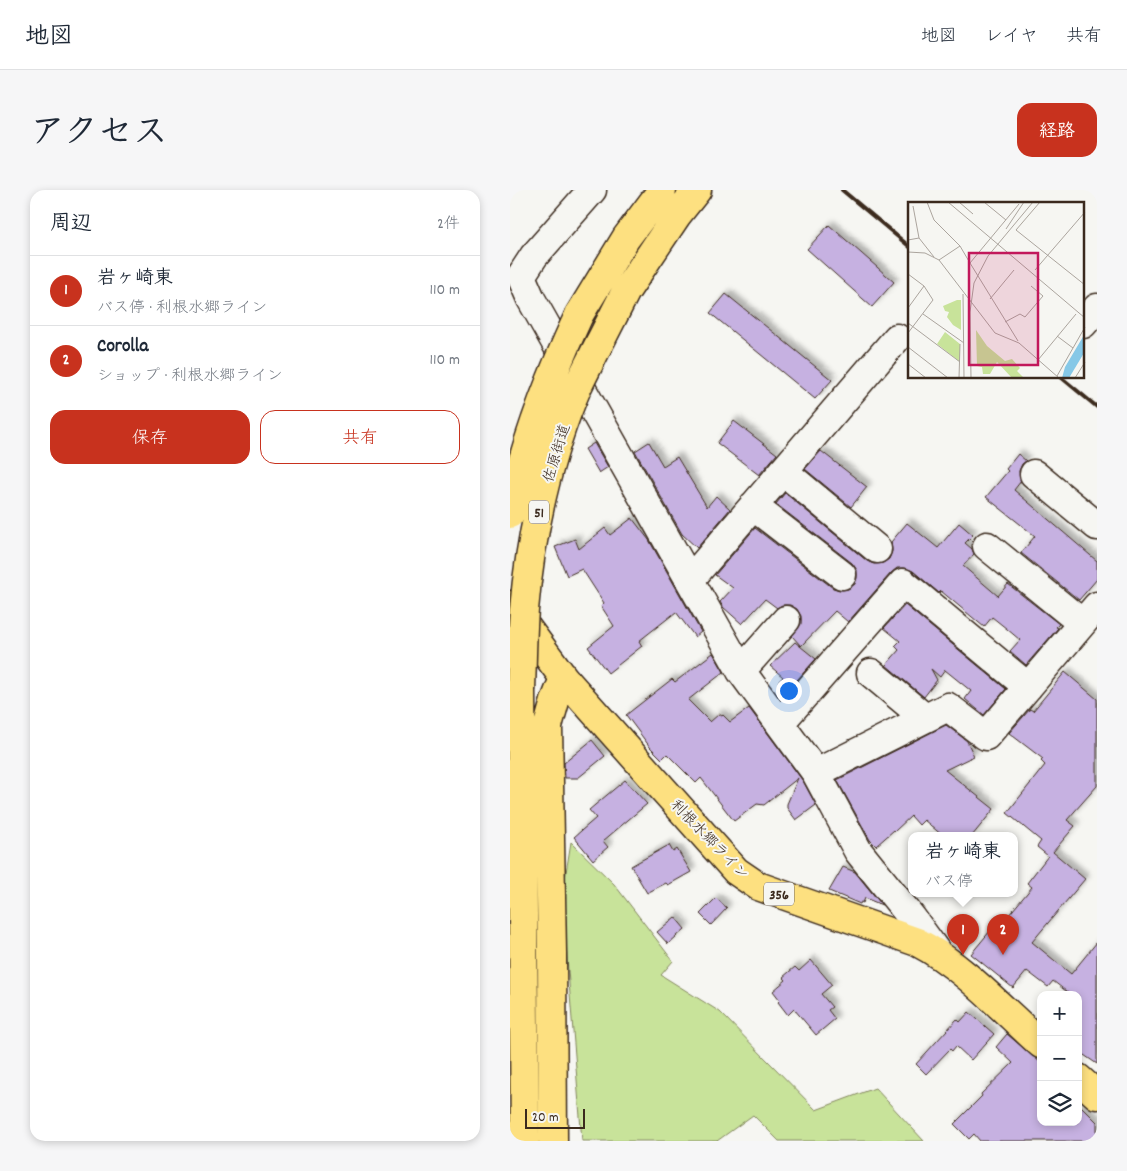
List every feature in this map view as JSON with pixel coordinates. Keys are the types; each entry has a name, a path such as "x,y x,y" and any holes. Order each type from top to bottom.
{"highway":[{"name":"佐原街道","path":"510,514 514,489 555,366 579,315 626,238 662,190"},
{"name":"佐原街道","path":"525,1141 521,690 524,609 531,556 542,498 557,444 577,390 626,291 697,190"},
{"name":"利根水郷ライン","path":"510,606 564,678 736,871 758,886 917,942 936,951 1037,1040"},
{"path":"553,1141 548,726 564,678"}],"street":[{"path":"592,190 534,256 515,268 741,671 816,773 858,851 936,951"},
{"path":"1084,323 1097,308"},
{"path":"690,580 897,338"},
{"path":"783,471 877,549"},
{"path":"1034,474 1097,526"},
{"path":"753,506 842,575"},
{"path":"816,773 948,707 986,736 1090,614 987,546"},
{"path":"780,723 903,583 1028,686"},
{"path":"741,671 786,620"},
{"path":"871,673 924,718"}],"green space":[{"path":"571,842 614,884 673,961 661,975 720,1012 816,1110 875,1088 924,1141 779,1141 753,1115 717,1141 582,1141 562,897"}],"building":[{"path":"829,225 894,282 872,307 807,249"},
{"path":"726,294 832,380 815,399 710,313"},
{"path":"734,421 777,454 759,475 717,443"},
{"path":"649,442 663,466 677,457 707,507 716,496 730,509 697,548 682,534 635,451"},
{"path":"594,443 608,467 599,473 585,449"},
{"path":"821,451 867,487 851,507 805,469"},
{"path":"1018,454 1026,461 1022,464 1019,471 1021,481 1014,490 1097,561 1097,579 1079,600 1021,553 1035,536 986,497 1008,471 1006,469"},
{"path":"785,493 867,561 874,564 883,563 889,559 892,551 891,542 907,523 938,548 959,523 973,535 965,543 972,549 974,554 963,566 998,596 1008,584 1059,624 1056,627 1058,628 1026,665 1010,651 1020,640 1007,629 992,617 984,627 941,591 939,593 913,571 905,568 897,568 891,573 848,622 835,611 801,646 792,636 801,624 801,616 797,609 790,605 782,605 777,608 765,599 742,624 720,602 733,588 715,575 755,528 833,588 840,590 848,589 855,584 857,578 857,570 852,563 776,504"},
{"path":"632,518 649,540 701,632 695,637 676,612 639,641 642,646 608,673 588,647 614,626 601,606 604,603 582,569 567,576 555,547 575,539 579,549 605,528 610,535"},
{"path":"905,605 1006,689 984,715 965,699 971,691 945,670 940,677 931,669 937,680 924,697 886,665 899,650 895,646 900,641 884,628"},
{"path":"795,642 816,659 788,690 778,682 783,677 770,666"},
{"path":"713,653 724,672 688,700 710,722 719,714 723,715 730,722 749,708 803,781 816,805 796,820 787,808 787,804 798,778 764,805 757,804 734,821 701,778 696,783 667,754 662,759 650,747 626,715 672,679 675,682"},
{"path":"1065,672 1097,699 1097,786 1067,820 1075,826 1053,852 1085,879 1032,942 1071,974 1097,942 1097,1064 1082,1054 1082,991 1066,991 1053,981 1048,987 1027,971 1013,988 971,954 1000,919 1003,922 1032,887 1027,883 1048,856 1037,847 1041,841 1007,813 1045,765 1041,761 1043,759 1009,733 1030,709 1033,711"},
{"path":"946,725 967,741 974,756 945,770 994,809 975,832 938,832 924,820 919,825 911,816 876,846 870,840 837,780"},
{"path":"592,740 605,756 578,778 565,778 564,763"},
{"path":"625,780 647,804 603,841 608,847 593,860 574,837 596,818 589,810"},
{"path":"669,845 673,852 677,849 691,872 668,885 666,883 647,893 631,866"},
{"path":"843,867 855,872 882,905 865,898 863,903 861,902 860,904 829,891"},
{"path":"716,898 727,908 711,925 700,914"},
{"path":"675,917 685,929 668,944 657,932"},
{"path":"811,960 832,985 821,994 832,1007 828,1010 835,1019 816,1035 794,1009 788,1015 778,1002 780,1000 773,991 786,980 783,977 795,967 799,971"},
{"path":"969,1012 994,1034 971,1060 956,1046 952,1051 950,1049 926,1074 916,1064 957,1019 960,1022"},
{"path":"1007,1034 1037,1060 1037,1126 1082,1126 1082,1107 1097,1122 1097,1141 980,1141 974,1134 969,1139 954,1124 1013,1063 996,1047"}],"railway":[{"path":"842,190 908,245"},
{"path":"1063,379 1097,407"}],"place":[{"name":"岩ヶ崎東","path":"963,955"},
{"name":"Corolla","path":"1003,955"}]}
